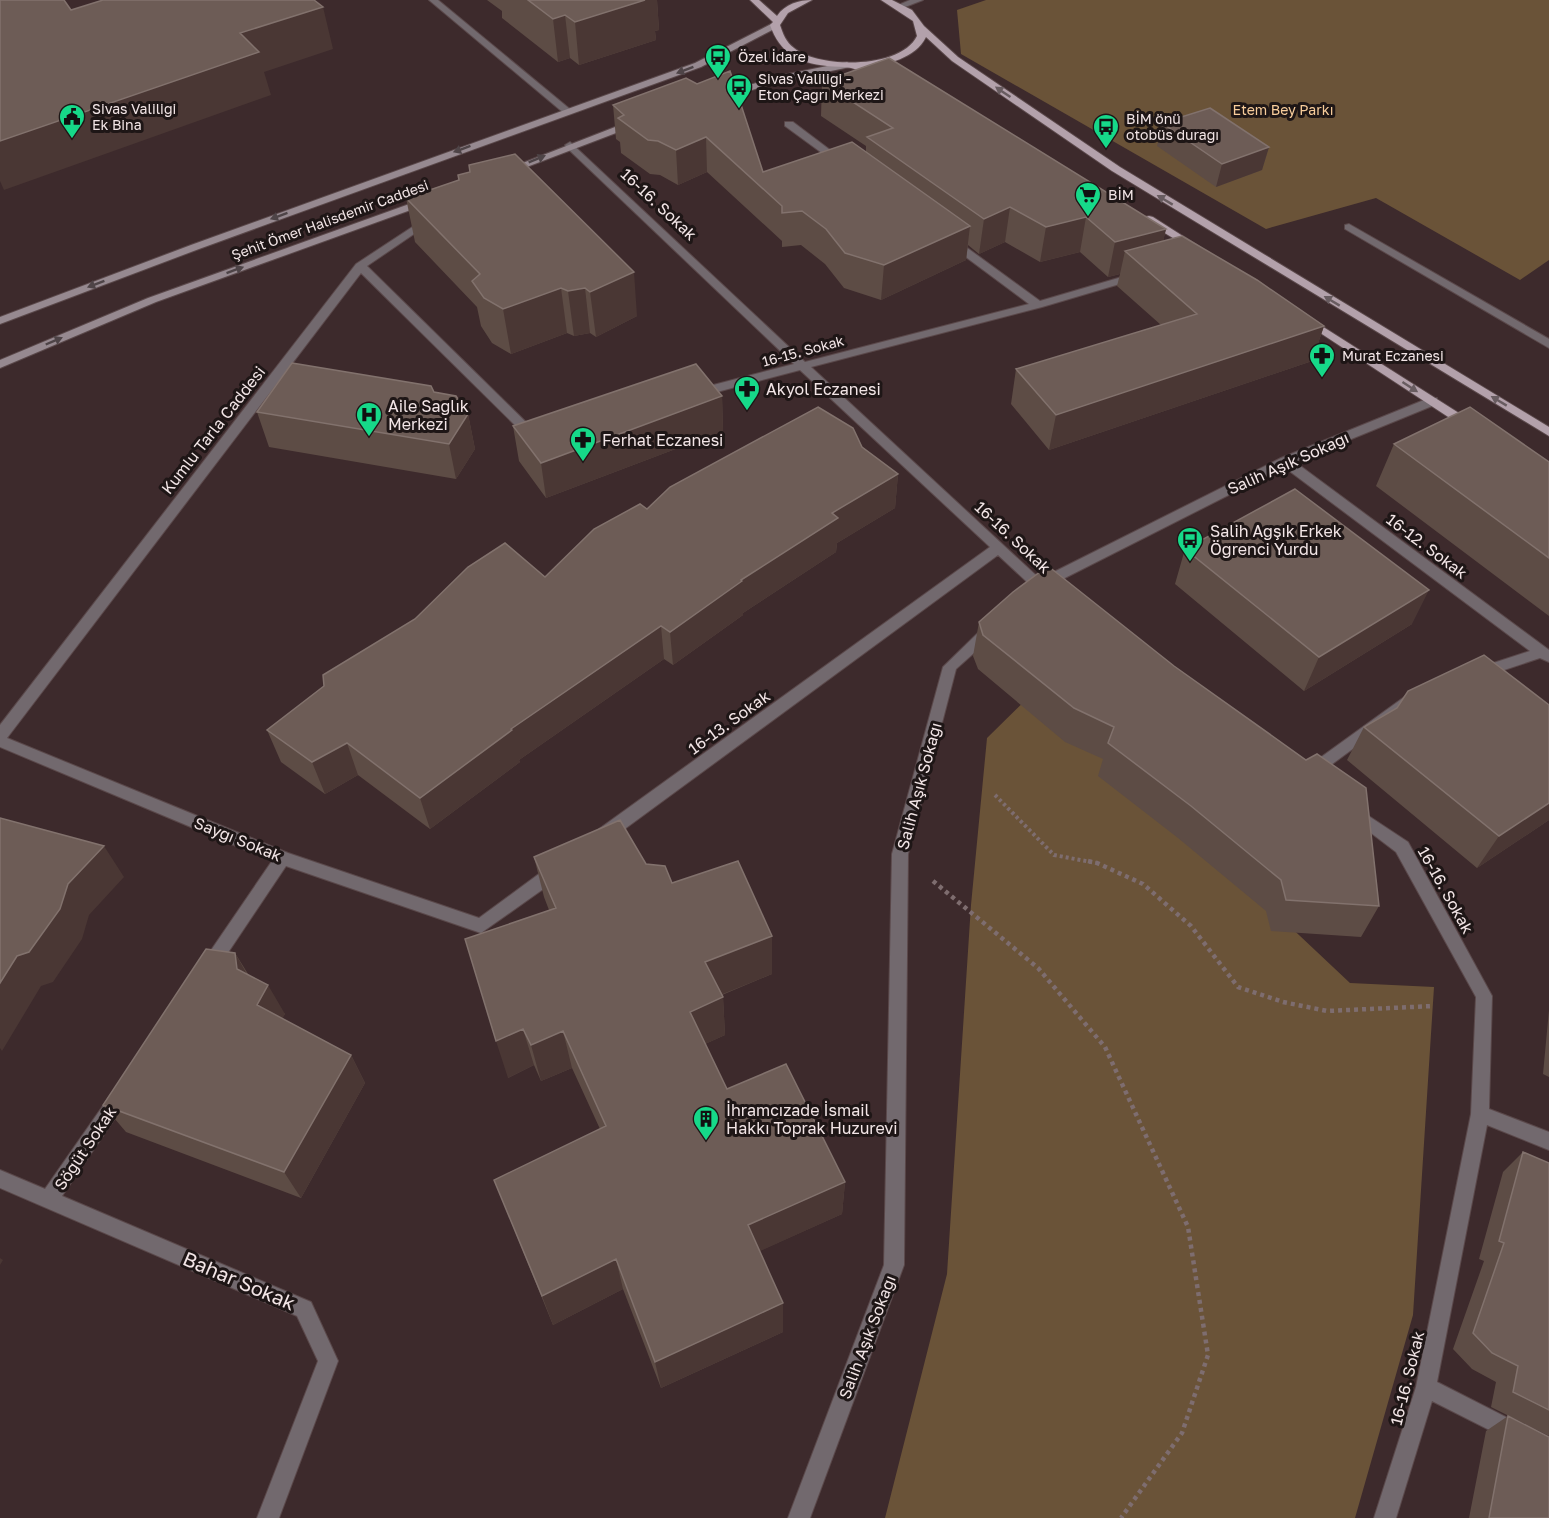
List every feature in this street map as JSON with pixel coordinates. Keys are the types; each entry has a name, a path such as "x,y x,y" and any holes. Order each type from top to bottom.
{"main road":[{"path":"754,0 776,23 777,36 781,42 801,57 823,63 849,65 893,81"},
{"path":"776,23 785,11 808,0"},
{"path":"885,0 911,12 922,28 955,60 1116,169 1549,432"},
{"name":"Şehit Ömer Halisdemir Caddesi","path":"0,321 228,234 698,65 776,23"},
{"path":"710,99 781,78 896,58 911,49 920,39 922,28"},
{"path":"496,176 570,145 648,118"},
{"name":"Şehit Ömer Halisdemir Caddesi","path":"0,364 152,300 441,196"},
{"path":"1137,212 1202,257"},
{"path":"1296,312 1481,433"}],"street":[{"path":"433,0 568,112"},
{"path":"900,6 919,0"},
{"path":"789,124 846,165"},
{"name":"16-16. Sokak","path":"570,145 998,548 1034,589 1057,599"},
{"name":"Kumlu Tarla Caddesi","path":"0,735 360,266 437,213"},
{"path":"1349,227 1544,341 1549,328"},
{"path":"942,235 1038,304"},
{"path":"360,266 531,435 542,432"},
{"name":"16-15. Sokak","path":"690,395 804,367 1151,272"},
{"name":"Salih Aşık Sokağı","path":"1034,589 1285,462 1433,402"},
{"name":"16-12. Sokak","path":"1285,462 1546,655"},
{"name":"16-13. Sokak","path":"596,842 998,548"},
{"name":"Salih Aşık Sokağı","path":"799,1518 894,1265 900,854 950,667 998,623"},
{"path":"1467,678 1546,655"},
{"path":"1305,777 1413,696 1423,693"},
{"name":"Saygı Sokak","path":"0,741 284,858 481,926 567,863"},
{"name":"16-16. Sokak","path":"1344,805 1402,847 1484,996 1480,1114 1426,1387 1385,1518"},
{"path":"196,985 284,858"},
{"name":"Söğüt Sokak","path":"49,1200 129,1083"},
{"path":"1480,1114 1549,1141"},
{"name":"Bahar Sokak","path":"0,1179 304,1309 328,1361 268,1518"},
{"path":"1426,1387 1549,1450"}],"path":[{"path":"995,795 1054,855 1097,864 1143,884 1191,926 1239,987 1283,1002 1327,1011 1433,1005"},
{"path":"900,854 1038,968 1105,1047 1188,1227 1208,1355 1182,1433 1121,1518"}],"green space":[{"name":"Etem Bey Parkı","path":"986,0 1549,0 1549,260 1520,280 1376,198 1266,229 961,54 957,10"},
{"path":"1037,689 1350,983 1434,987 1413,1315 1355,1518 885,1518 947,1274 971,905 987,738"}],"building":[{"path":"0,0 64,0 71,10 103,0 314,0 323,7 240,33 259,52 0,141"},
{"path":"528,0 645,0 575,22 565,15 553,19"},
{"path":"889,58 1166,229 1115,242 1086,217 1046,227 1010,207 984,219 867,137 893,128 822,82"},
{"path":"730,71 763,172 852,142 970,226 884,265 845,253 826,229 802,211 782,213 782,206 706,137 676,150 658,141 648,140 618,118 624,115 613,105 686,78 697,84"},
{"path":"1210,108 1269,147 1222,164 1162,123"},
{"path":"515,154 634,272 590,292 585,288 568,291 561,288 503,309 484,298 472,281 480,274 406,198 459,180 458,175 470,172 469,165"},
{"path":"1182,236 1257,280 1324,326 1056,415 1016,369 1197,314 1125,251"},
{"path":"292,363 431,386 434,392 456,396 468,414 449,444 257,412"},
{"path":"696,364 722,396 541,463 513,426"},
{"path":"818,407 853,428 862,447 898,474 832,513 838,518 741,580 670,632 661,626 511,729 420,798 347,743 312,762 267,730 324,686 323,675 415,619 468,567 505,543 545,577 594,529 640,504 647,509 670,487"},
{"path":"1470,407 1549,462 1549,558 1394,444"},
{"path":"1295,489 1429,590 1319,657 1185,549"},
{"path":"1048,566 1174,666 1306,760 1317,754 1366,788 1379,906 1286,900 1281,880 1191,806 1108,743 1114,727 1074,708 983,635 979,622 1013,592"},
{"path":"1484,655 1549,705 1549,803 1499,836 1364,727 1397,708 1408,691"},
{"path":"0,818 104,846 68,884 60,909 29,952 17,956 0,983"},
{"name":"İhramcızade İsmail Hakkı Toprak Huzurevi","path":"620,820 646,864 665,866 672,883 738,861 772,936 705,962 723,997 690,1012 727,1089 786,1064 845,1182 748,1225 783,1303 655,1362 616,1259 542,1296 494,1180 606,1126 563,1031 531,1045 523,1029 496,1041 465,939 556,908 534,857"},
{"path":"206,949 235,953 237,969 268,985 257,1005 351,1055 284,1172 103,1105"},
{"path":"1523,1152 1549,1163 1549,1410 1513,1392 1518,1366 1492,1353 1473,1333 1504,1243 1499,1241"},
{"path":"1508,1416 1549,1437 1549,1518 1489,1518"}],"place":[{"name":"Özel İdare","path":"718,80"},
{"name":"Sivas Valiliği - Eton Çağrı Merkezi","path":"739,110"},
{"name":"Sivas Valiliği Ek Bina","path":"72,140"},
{"name":"BİM önü otobüs durağı","path":"1106,150"},
{"name":"BİM","path":"1088,218"},
{"name":"Murat Eczanesi","path":"1322,379"},
{"name":"Akyol Eczanesi","path":"747,412"},
{"name":"Aile Sağlık Merkezi","path":"369,438"},
{"name":"Ferhat Eczanesi","path":"583,463"},
{"name":"Salih Ağşık Erkek Öğrenci Yurdu","path":"1190,563"},
{"name":"İhramcızade İsmail Hakkı Toprak Huzurevi","path":"706,1142"}]}
